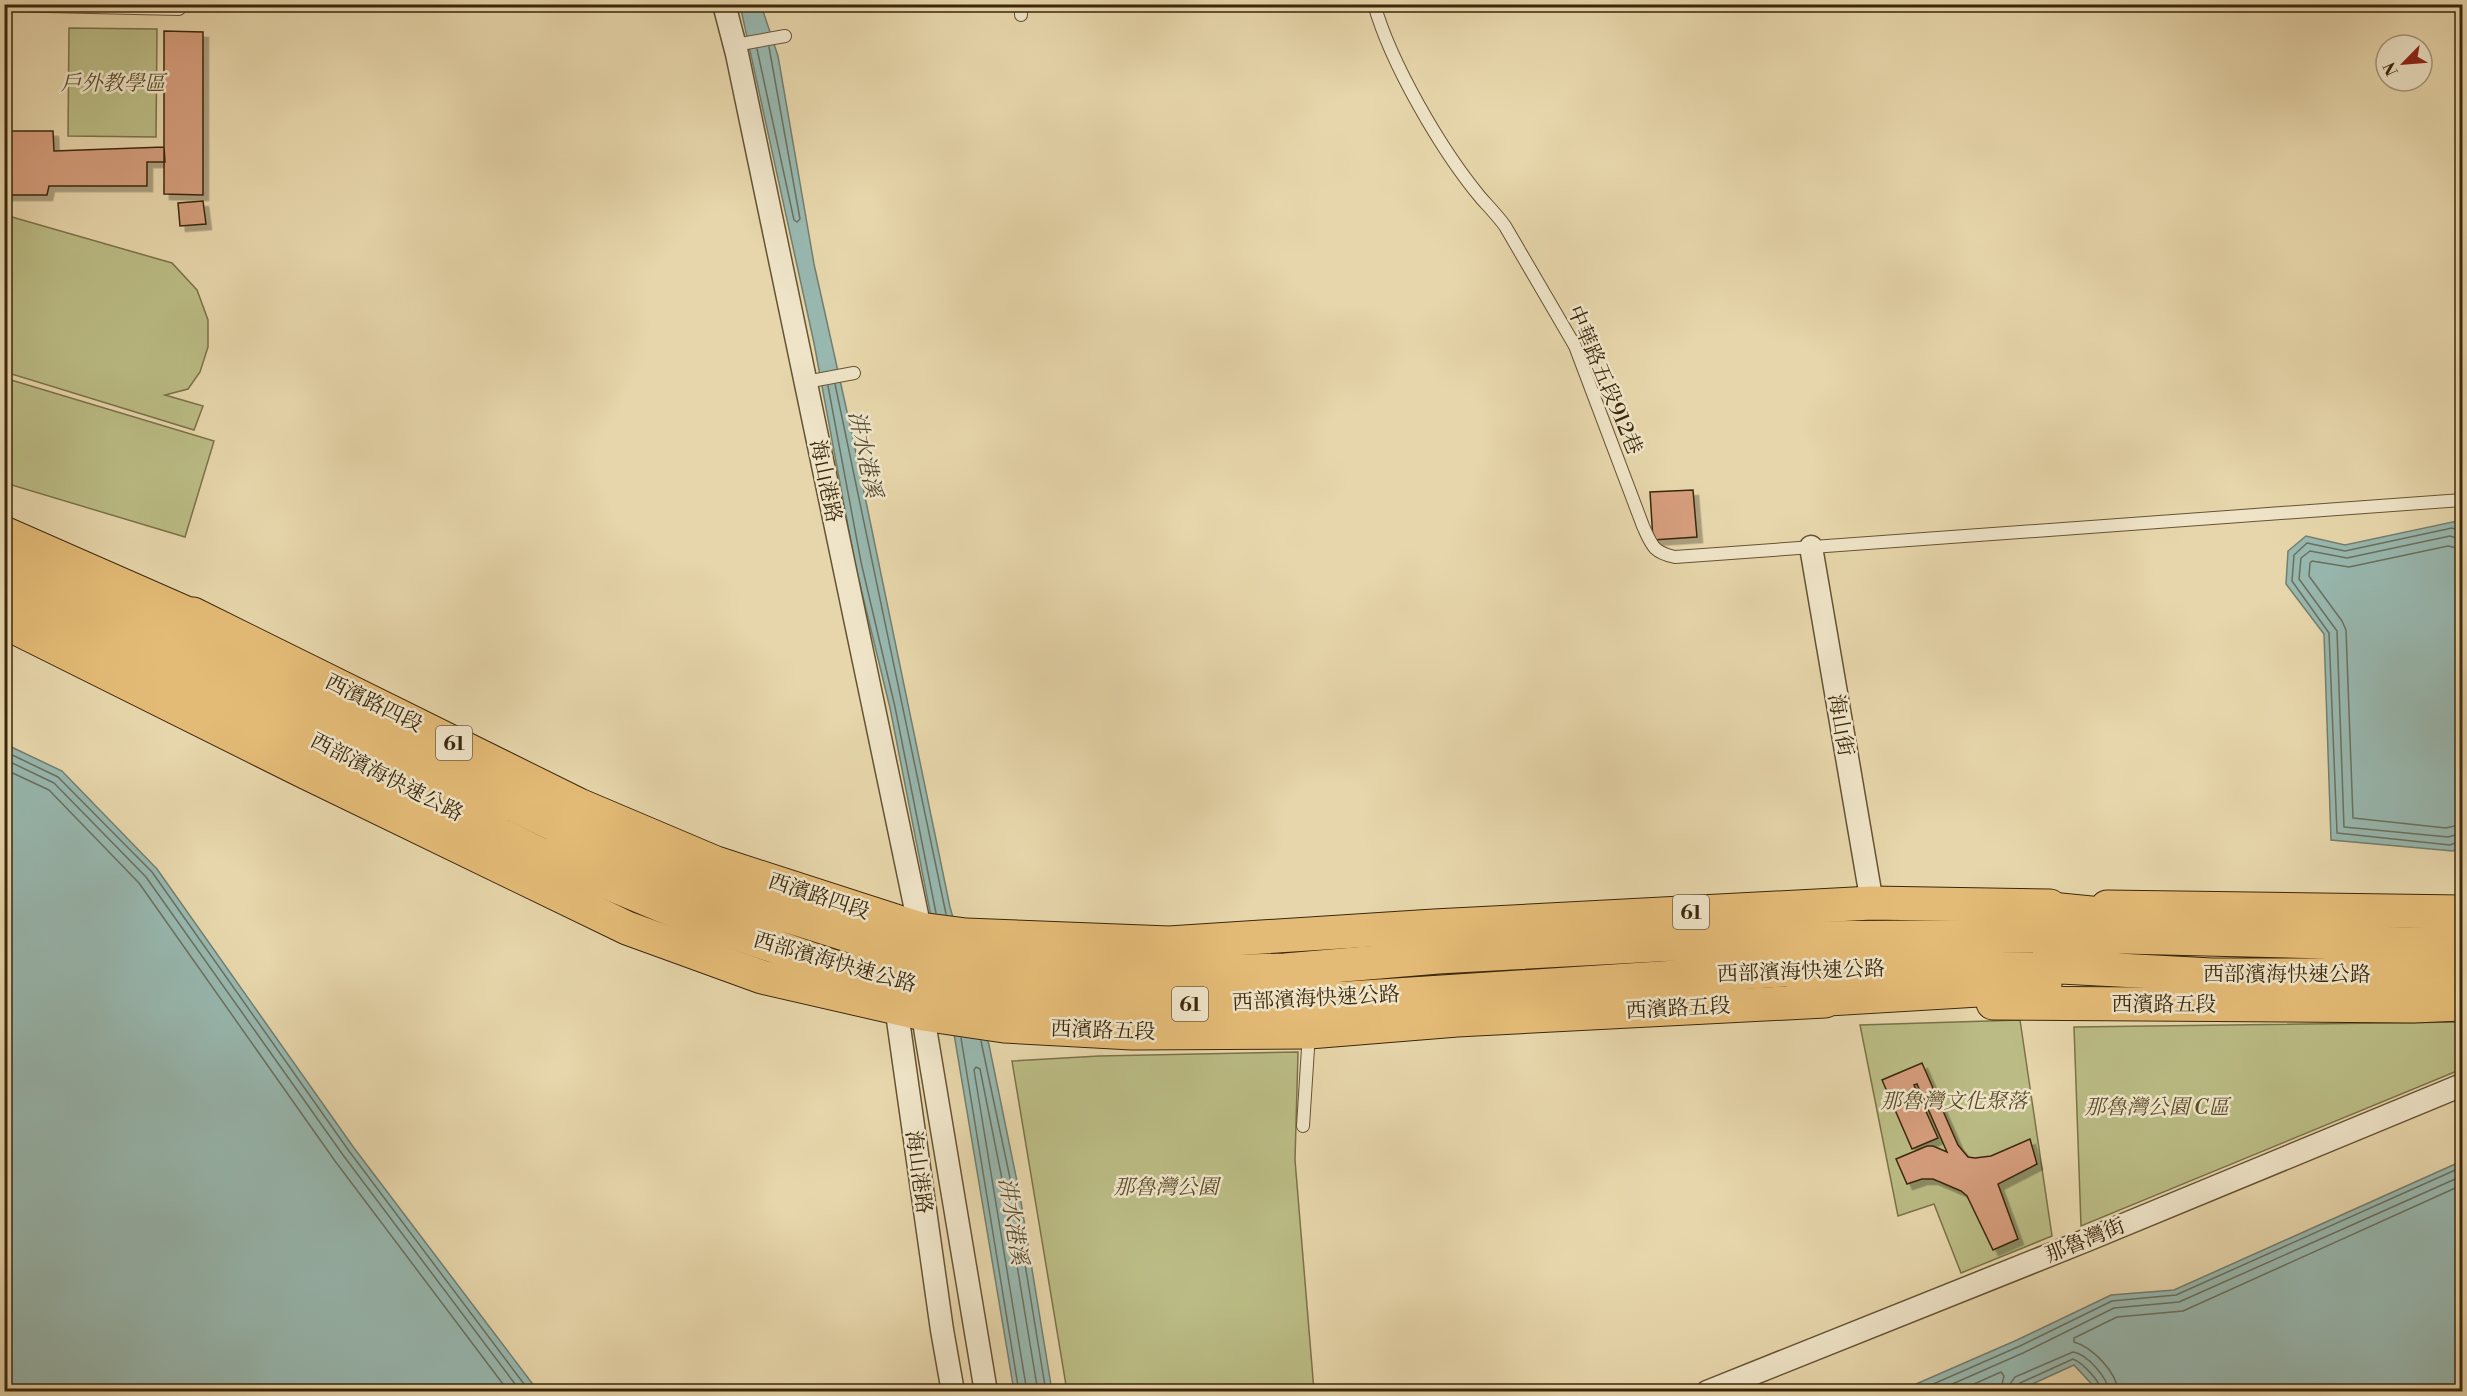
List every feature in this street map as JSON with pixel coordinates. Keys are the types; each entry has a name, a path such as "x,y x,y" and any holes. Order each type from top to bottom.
{"main road":[{"name":"西濱路四段","path":"4,519 579,805 716,863 914,980"},
{"path":"4,532 218,627"},
{"name":"西部濱海快速公路","path":"4,556 291,693 555,825 914,980 1284,970 1438,957 1784,938 2082,936 2408,944 2463,943"},
{"name":"西部濱海快速公路","path":"4,586 539,854 692,918 832,966 914,980 1156,1005 1303,1001 1785,970 2021,965 2212,975 2463,975"},
{"name":"61","path":"4,622 300,770 627,928 762,977 853,999 914,980 966,935 1169,943 1434,926 1872,903 2463,912"},
{"path":"2021,906 2408,944"},
{"path":"1795,1001 2212,975"},
{"name":"西濱路五段","path":"914,980 1004,1026 1132,1033 1309,1032 1469,1019 1795,1001 2402,1006 2463,1004"}],"street":[{"name":"海山港路","path":"724,4 735,45 806,382 986,1392"},
{"name":"海山街","path":"1811,547 1872,903"},
{"name":"海山港路","path":"914,980 940,1315 953,1392"},
{"name":"那魯灣街","path":"1707,1392 2087,1240 2463,1085"},
{"path":"940,1315 972,1314"}],"lane":[{"name":"中華路五段912巷","path":"1374,4 1403,75 1437,135 1482,199 1494,210 1505,226 1566,327 1581,361 1642,526 1656,551 1675,557 1811,547"},
{"path":"4,5 179,9"},
{"path":"735,45 785,36"},
{"path":"806,382 854,373"},
{"path":"1811,547 2463,500"},
{"path":"1303,1126 1309,1032"}],"green space":[{"name":"戶外教學區","path":"69,28 157,29 156,137 68,136"},
{"path":"5,215 172,263 197,290 208,320 208,347 200,372 188,389 165,395 203,406 194,430 5,372"},
{"path":"11,380 214,441 185,537 5,483 5,399"},
{"name":"那魯灣文化聚落","path":"2020,1020 2052,1236 1961,1273 1934,1204 1898,1216 1860,1025"},
{"name":"那魯灣公園 C區","path":"2462,1022 2462,1069 2081,1226 2074,1027"},
{"name":"那魯灣公園","path":"1298,1052 1295,1160 1314,1391 1067,1391 1012,1061 1099,1056"}],"water":[{"name":"汫水港溪","path":"740,5 761,5 778,56 814,264 852,434 950,907 989,1045 1020,1196 1052,1391 1014,1391 954,1034 890,708 855,564 814,343"},
{"path":"2457,521 2462,531 2462,845 2453,851 2331,840 2324,634 2286,584 2288,551 2306,536 2345,545"},
{"path":"5,744 62,771 157,869 354,1148 538,1391 5,1391"},
{"path":"2462,1161 2462,1391 2098,1391 2074,1365 2017,1391 1900,1391 2017,1340 2111,1295 2174,1290"}],"building":[{"path":"164,31 203,32 203,195 164,194"},
{"path":"4,131 53,131 54,151 164,147 165,162 147,162 147,186 49,186 47,195 5,195"},
{"path":"203,201 206,224 180,226 178,203"},
{"path":"1693,490 1697,537 1653,540 1650,492"},
{"path":"1922,1063 1958,1145 1968,1157 1991,1156 2030,1139 2037,1164 1998,1184 2018,1239 1993,1250 1967,1196 1961,1191 1933,1179 1922,1179 1907,1184 1896,1159 1927,1146 1947,1152 1917,1084 1914,1085 1938,1138 1912,1149 1882,1080"}]}
